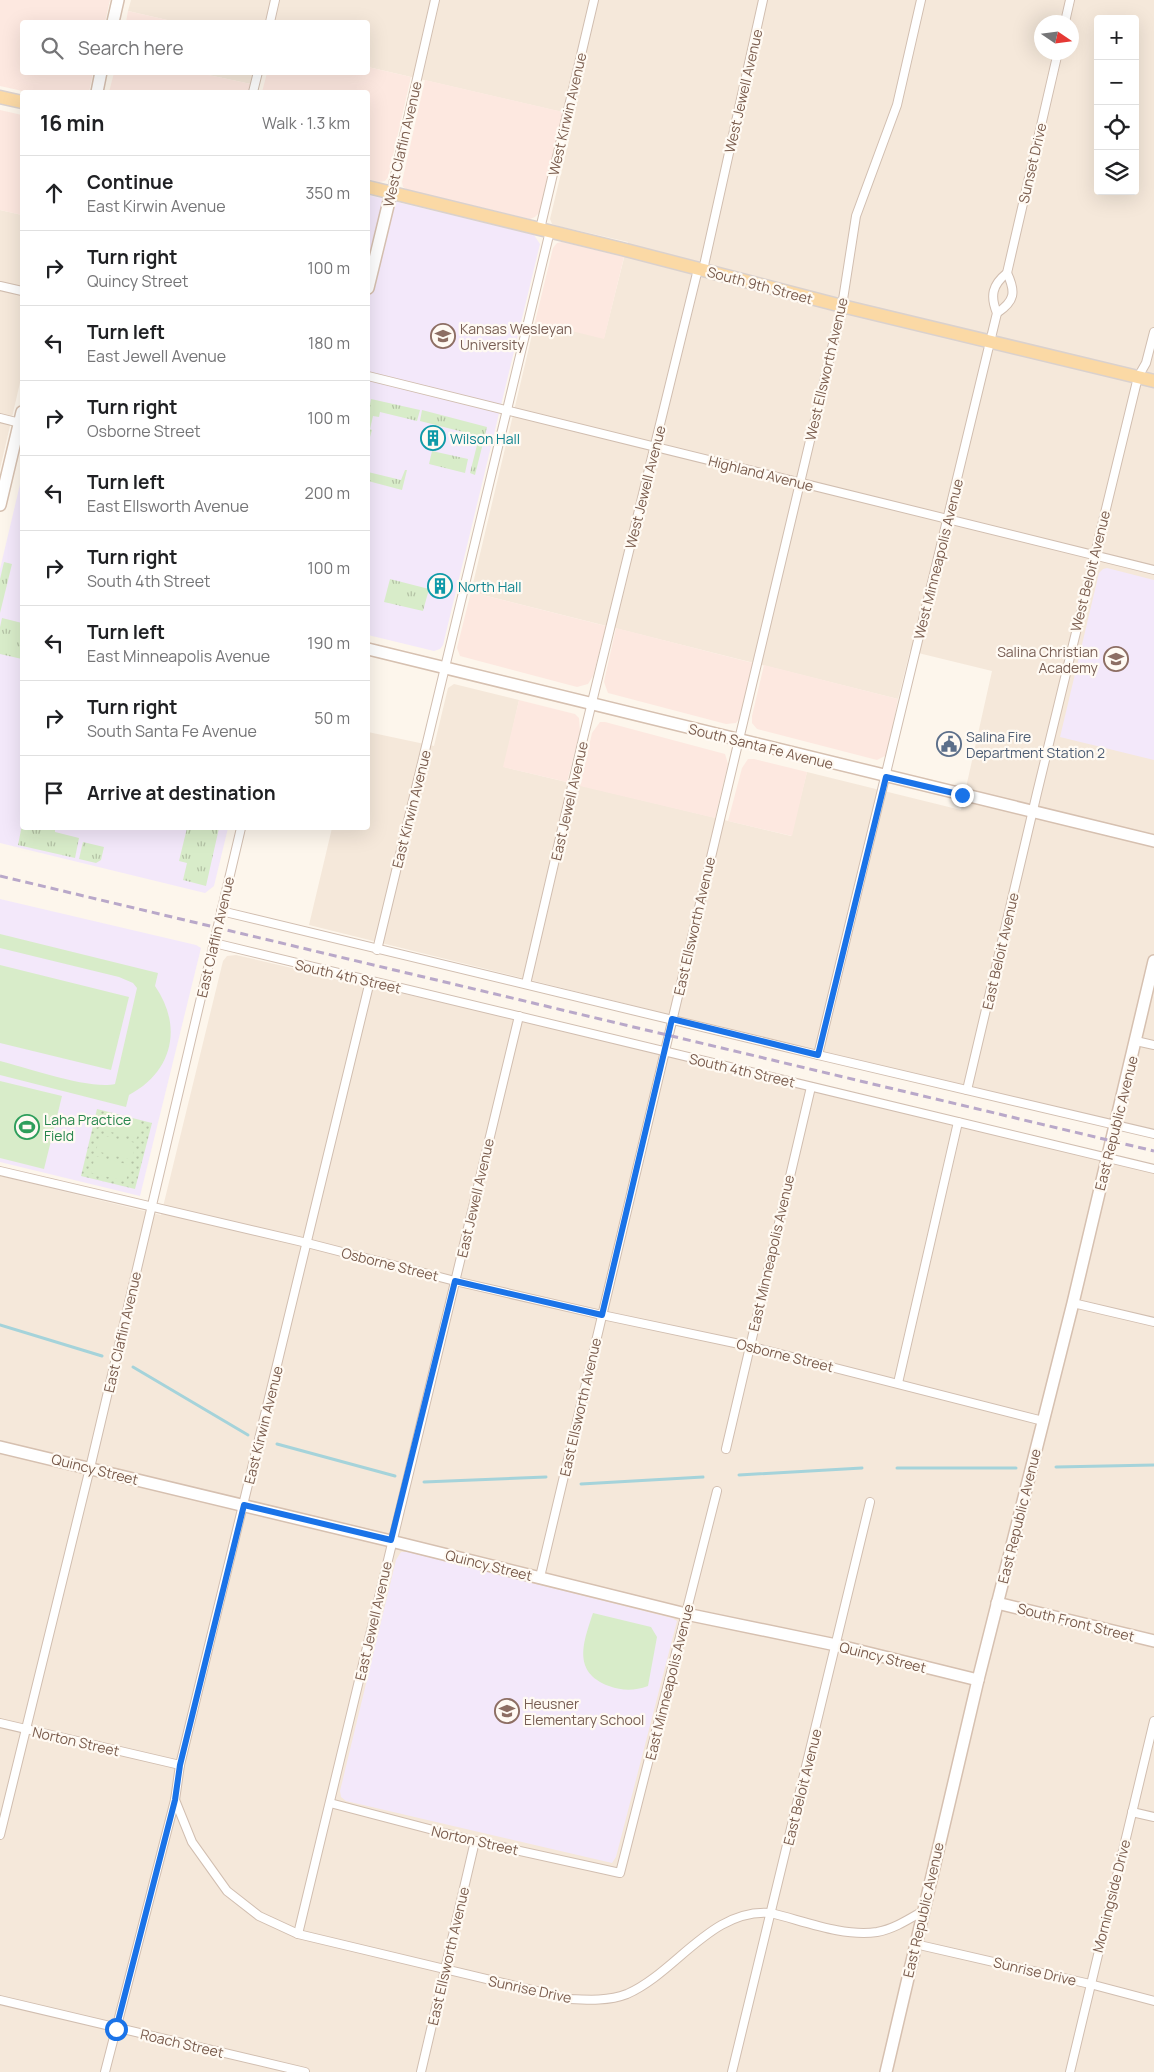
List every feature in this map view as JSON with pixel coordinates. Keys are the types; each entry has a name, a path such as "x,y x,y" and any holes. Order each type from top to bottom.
{"main road":[{"path":"0,97 20,102"},
{"name":"South 9th Street","path":"370,188 842,306 1154,380"}],"street":[{"path":"113,20 118,0"},
{"path":"270,20 275,0"},
{"name":"West Claflin Avenue","path":"370,279 436,0"},
{"name":"West Kirwin Avenue","path":"445,668 506,411 594,0"},
{"name":"West Jewell Avenue","path":"591,705 700,269 764,0"},
{"name":"West Ellsworth Avenue","path":"738,741 842,306 856,216 897,105 921,0"},
{"path":"1067,15 1070,0"},
{"name":"Sunset Drive","path":"997,314 1010,303 1013,296 1011,282 1007,273 1056,60"},
{"path":"97,90 100,75"},
{"path":"254,90 257,75"},
{"name":"Sunset Drive","path":"991,342 997,314 992,296 993,290 1007,273"},
{"path":"0,286 20,291"},
{"name":"West Beloit Avenue","path":"1032,812 1138,377 1146,363 1154,332"},
{"name":"West Minneapolis Avenue","path":"886,777 991,342"},
{"name":"Highland Avenue","path":"370,377 1154,570"},
{"path":"0,418 20,418"},
{"path":"0,505 20,422"},
{"name":"South Santa Fe Avenue","path":"370,650 1154,842"},
{"name":"East Kirwin Avenue","path":"377,950 445,668"},
{"name":"East Jewell Avenue","path":"526,984 591,705"},
{"name":"East Ellsworth Avenue","path":"540,1577 738,741"},
{"path":"818,1055 886,777"},
{"name":"East Beloit Avenue","path":"967,1090 1032,812"},
{"name":"East Claflin Avenue","path":"0,1834 90,1468 241,830"},
{"path":"221,911 377,950 1154,1134"},
{"name":"South 4th Street","path":"214,943 1154,1169"},
{"name":"East Republic Avenue","path":"886,2072 978,1680 1073,1303 1154,961"},
{"name":"East Kirwin Avenue","path":"105,2072 175,1800 180,1765 370,981"},
{"name":"East Jewell Avenue","path":"298,1934 391,1540 519,1016"},
{"path":"1136,1041 1154,1045"},
{"name":"East Minneapolis Avenue","path":"726,1449 811,1087"},
{"path":"898,1383 958,1122"},
{"name":"Osborne Street","path":"0,1171 307,1243 455,1281 749,1346 1043,1421"},
{"path":"1073,1303 1154,1322"},
{"name":"Quincy Street","path":"0,1447 391,1540 686,1614 836,1645 978,1680"},
{"name":"East Minneapolis Avenue","path":"620,1872 717,1491"},
{"name":"East Beloit Avenue","path":"732,2072 870,1502"},
{"name":"South Front Street","path":"997,1603 1154,1641"},
{"name":"Morningside Drive","path":"1070,2072 1154,1721"},
{"name":"Norton Street","path":"0,1723 180,1765"},
{"name":"Sunrise Drive","path":"175,1800 192,1842 227,1891 259,1916 298,1934 570,1999 608,1999 627,1994 651,1980 712,1930 758,1912 771,1913 844,1931 879,1932 896,1926 923,1911"},
{"name":"Norton Street","path":"330,1803 475,1840 620,1872"},
{"path":"1132,1812 1154,1817"},
{"name":"East Ellsworth Avenue","path":"421,2072 475,1840"},
{"name":"Sunrise Drive","path":"915,1944 1090,1984 1154,2001"},
{"name":"Roach Street","path":"0,2000 116,2029 305,2072"},
{"path":"265,2072 267,2062"}],"shaded area":[{"path":"0,0 110,0 105,20 20,20 20,75 93,75 89,90 20,90 0,86"},
{"path":"131,0 1154,0 1154,1135 309,925 332,830 370,830 370,732 434,746 448,688 454,684 519,700 504,767 791,836 807,772 961,810 992,671 910,651 898,699 471,592 535,322 604,338 628,242 552,224 550,219 575,115 370,67 370,20 167,20 128,11"},
{"path":"128,11 167,20 126,20"},
{"path":"370,67 411,77 388,177 385,181 379,182 370,180 370,90 263,90 266,75 370,75"},
{"path":"113,75 208,75 251,84 250,90 110,90"},
{"path":"208,75 253,75 251,84"},
{"path":"425,80 563,112 540,212 535,217 530,219 408,190 403,187 402,182"},
{"path":"0,110 20,115 20,215 0,210"},
{"name":"Kansas Wesleyan University","path":"370,195 534,235 540,244 443,645 440,649 434,651 370,635"},
{"path":"0,210 20,215 20,383 0,469"},
{"path":"562,242 624,257 604,339 535,322 553,248 557,243"},
{"path":"20,484 20,830 228,830 214,886 205,893 0,843 0,569"},
{"name":"Salina Christian Academy","path":"1107,568 1154,580 1154,760 1060,737 1099,573"},
{"path":"471,592 606,626 593,676 588,684 577,687 460,656 457,648"},
{"path":"616,628 753,663 739,719 736,723 726,724 608,693 604,682"},
{"path":"764,665 898,699 888,750 885,756 877,760 757,729 752,723 752,716"},
{"path":"519,700 575,714 579,718 580,732 567,782 503,767"},
{"path":"600,722 725,754 728,764 715,818 580,786 592,733"},
{"path":"748,759 807,772 792,836 728,821 742,768"},
{"path":"0,899 196,945 201,948 140,1196 0,1162"},
{"path":"236,955 1154,1166 1154,2072 0,2072 0,1176 161,1215 223,961 227,956"},
{"name":"Heusner Elementary School","path":"401,1552 408,1552 672,1618 677,1621 616,1857 612,1863 346,1801 341,1797 340,1791 396,1560"}],"green space":[{"path":"371,399 420,410 417,421 380,412 379,417 373,416 370,429"},
{"path":"422,410 487,427 475,475 470,473 478,441 474,440 475,435 420,421"},
{"path":"432,451 468,459 465,473 429,464"},
{"path":"405,470 407,470 402,490 370,482 370,472 401,480"},
{"path":"4,562 12,564 0,613 0,579"},
{"path":"390,579 429,589 423,611 384,602"},
{"path":"2,618 20,622 20,659 0,654"},
{"path":"21,830 55,830 55,832 79,838 75,858 18,845"},
{"path":"187,830 219,830 206,886 183,880 187,863 179,861"},
{"path":"83,842 104,847 101,860 96,863 79,859"},
{"path":"0,934 158,973 155,986 164,1001 169,1017 171,1032 169,1047 164,1061 156,1074 129,1095 126,1107 0,1075 0,1061 75,1081 104,1085 115,1084 137,988 133,983 119,977 0,948"},
{"path":"0,965 129,997 111,1070 0,1043"},
{"name":"Laha Practice Field","path":"0,1081 62,1096 44,1169 0,1158"},
{"path":"97,1109 152,1123 135,1189 81,1176"},
{"path":"106,1113 141,1122 137,1138 102,1130"},
{"path":"100,1135 136,1143 132,1160 96,1151"},
{"path":"95,1156 130,1165 126,1181 91,1173"},
{"path":"593,1613 651,1627 657,1637 648,1686 633,1690 619,1689 597,1680 589,1673 583,1655 586,1635"}],"waterway":[{"path":"0,1325 102,1356"},
{"path":"133,1367 248,1435"},
{"path":"277,1444 395,1476"},
{"path":"1056,1467 1154,1465"},
{"path":"739,1475 862,1468"},
{"path":"897,1468 1016,1468"},
{"path":"424,1482 546,1477"},
{"path":"581,1484 703,1477"}],"railway":[{"path":"0,876 1154,1151"}],"place":[{"name":"Kansas Wesleyan University","path":"443,336"},
{"name":"Wilson Hall","path":"433,438"},
{"name":"North Hall","path":"440,586"},
{"name":"Salina Christian Academy","path":"1116,659"},
{"name":"Salina Fire Department Station 2","path":"949,744"},
{"name":"Laha Practice Field","path":"27,1127"},
{"name":"Heusner Elementary School","path":"507,1711"}],"route":[{"path":"116,2029 175,1800 180,1765 244,1505 391,1540 455,1281 602,1315 672,1019 818,1055 886,777 962,795"}]}
